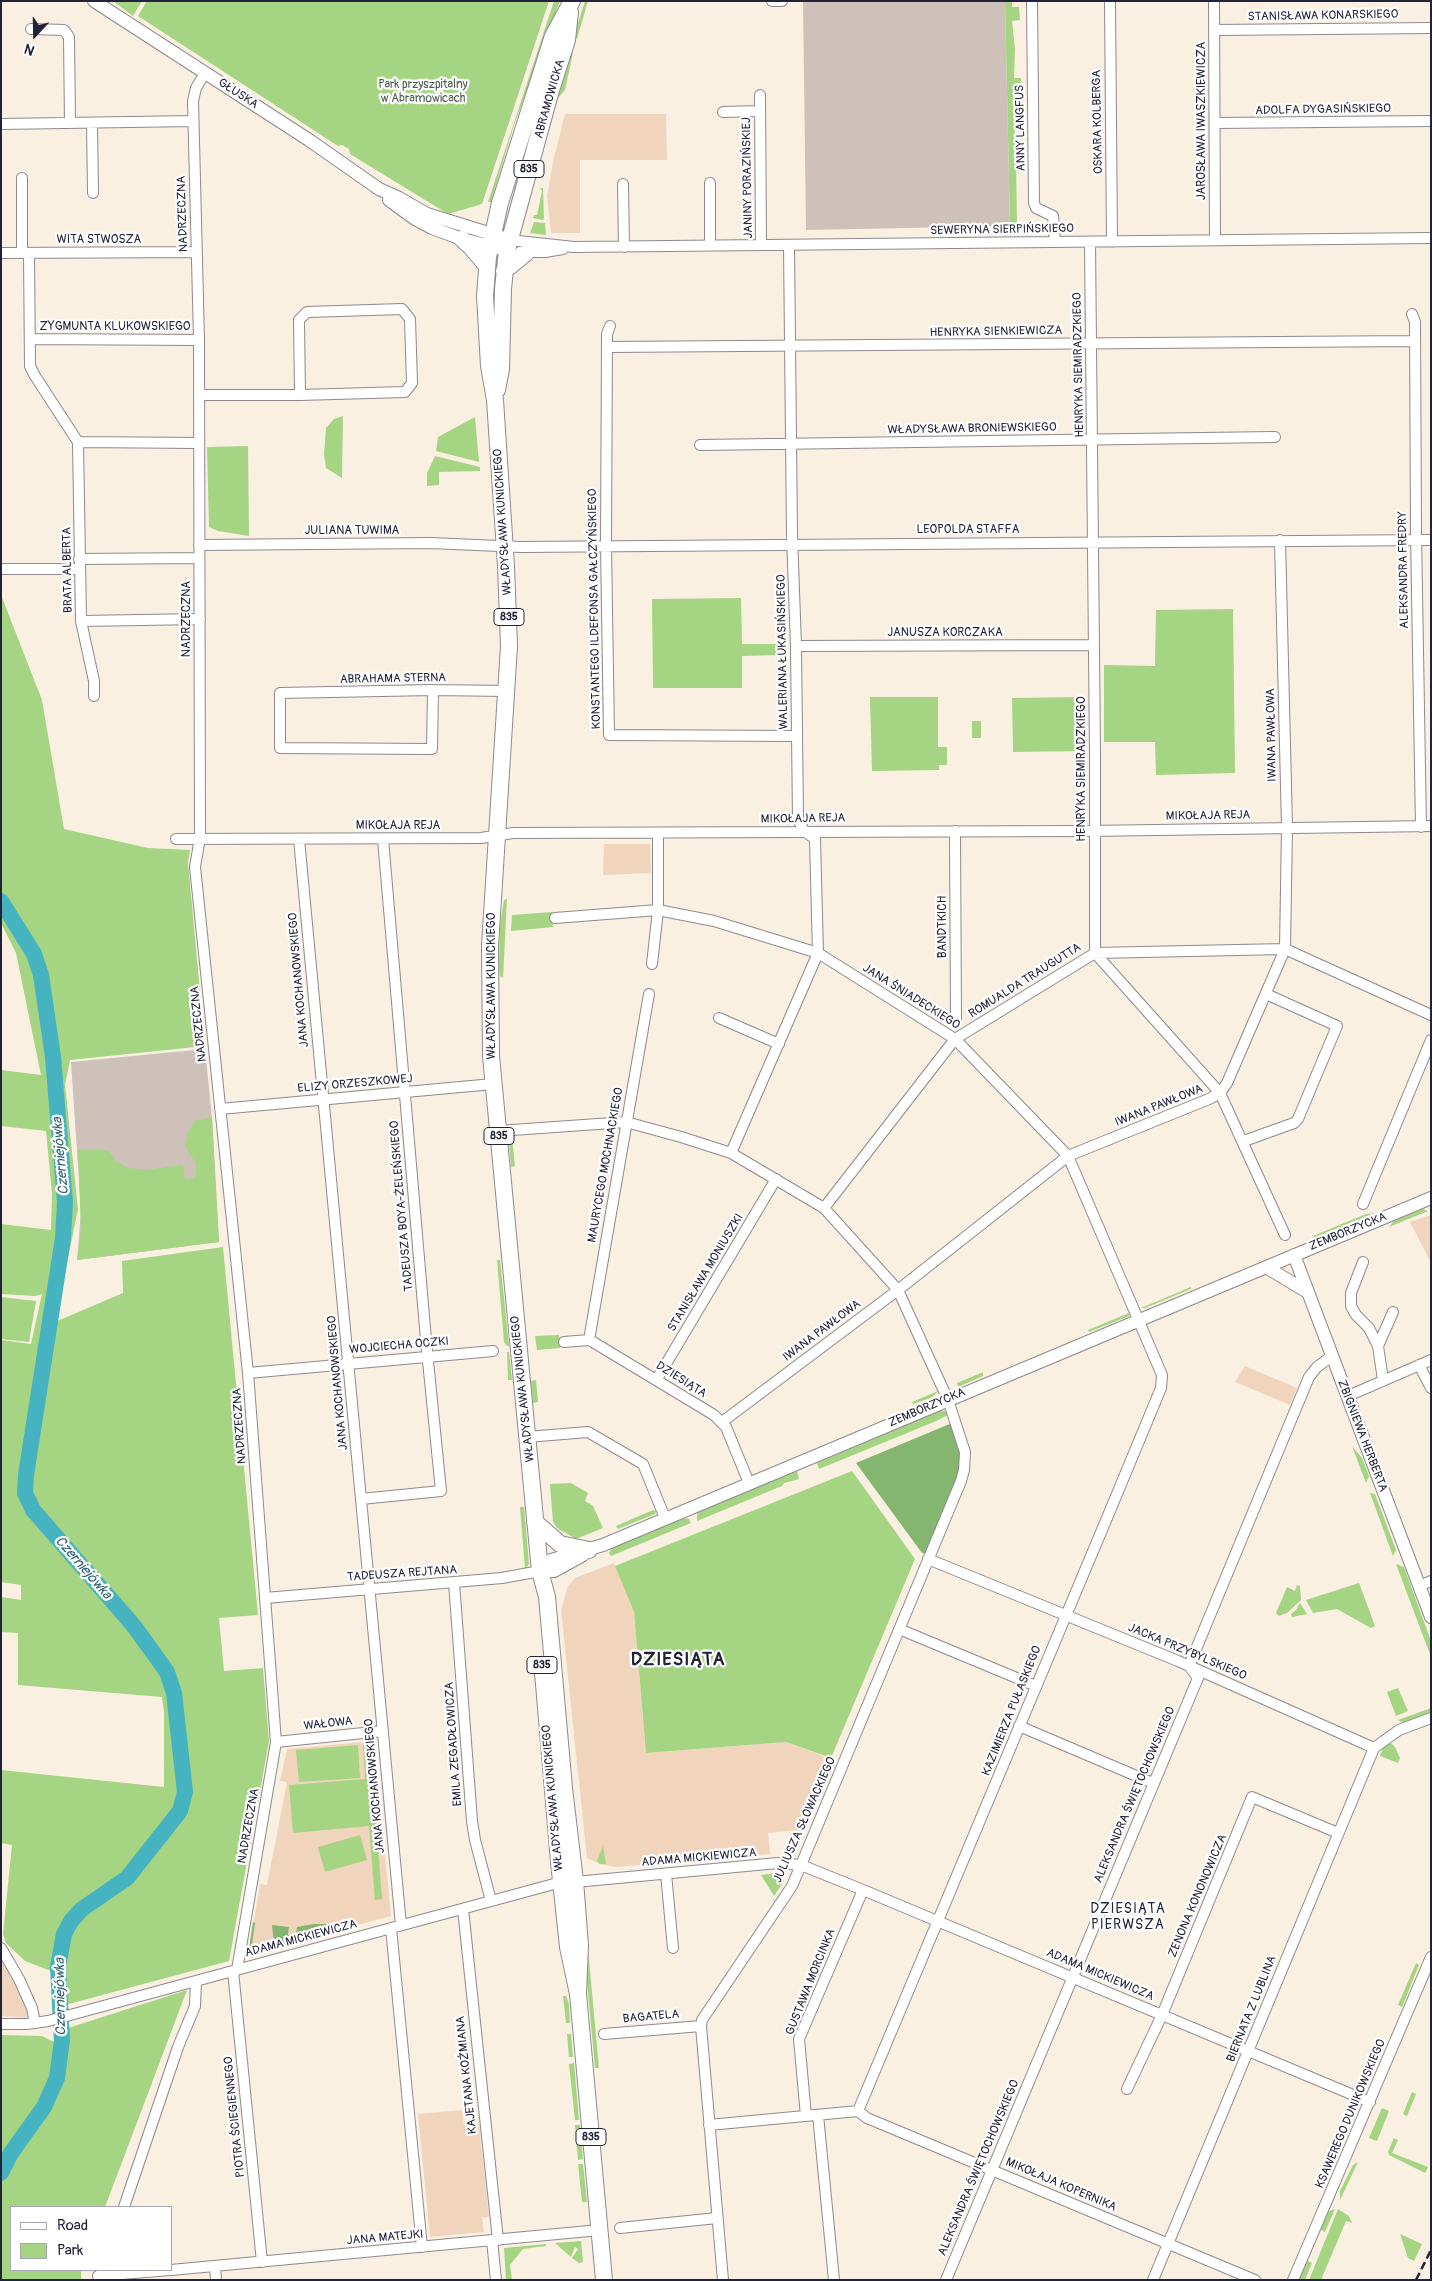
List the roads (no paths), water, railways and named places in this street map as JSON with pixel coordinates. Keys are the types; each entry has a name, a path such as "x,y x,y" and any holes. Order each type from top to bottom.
{"main road":[{"name":"ABRAMOWICKA","path":"491,240 539,78 554,36 571,3"},
{"name":"ABRAMOWICKA","path":"508,245 549,98 568,40 571,3"},
{"path":"462,239 487,266"},
{"name":"WŁADYSŁAWA KUNICKIEGO","path":"491,240 487,266 485,305 489,366 495,400 509,622 507,691 490,968 493,1084 540,1570 536,1597 548,1760 580,1944 578,1994 604,2280"},
{"name":"WŁADYSŁAWA KUNICKIEGO","path":"495,400 501,369 504,271 508,245"},
{"path":"504,271 526,253"},
{"path":"536,1522 560,1544 589,1550"}],"street":[{"name":"GŁUSKA","path":"94,1 379,189 427,214 491,240"},
{"path":"772,1 782,1"},
{"name":"ANNY LANGFUS","path":"1032,1 1034,203 1036,208 1053,216 1055,242"},
{"name":"OSKARA KOLBERGA","path":"1110,1 1112,242"},
{"name":"JAROSŁAWA IWASZKIEWICZA","path":"1214,1 1215,240"},
{"name":"STANISŁAWA KONARSKIEGO","path":"1215,30 1431,28"},
{"path":"31,29 64,30 70,37 70,123"},
{"name":"NADRZECZNA","path":"205,73 195,91 193,121 199,340 200,619 200,838 195,867 248,1373 276,1742 235,1970"},
{"name":"JANINY PORAZIŃSKIEJ","path":"760,95 762,245"},
{"name":"JANINY PORAZIŃSKIEJ","path":"723,112 760,111"},
{"path":"1,124 193,121"},
{"name":"ADOLFA DYGASIŃSKIEGO","path":"1215,124 1431,121"},
{"path":"92,123 93,193"},
{"path":"22,178 31,339 30,366 78,442 198,443"},
{"path":"710,183 710,245"},
{"path":"623,184 624,247"},
{"name":"GŁUSKA","path":"379,189 398,207 421,223 462,239 491,240"},
{"name":"SEWERYNA SIERPIŃSKIEGO","path":"508,245 624,247 1431,238"},
{"path":"491,240 508,245"},
{"name":"HENRYKA SIEMIRADZKIEGO","path":"1090,242 1095,953"},
{"name":"SEWERYNA SIERPIŃSKIEGO","path":"508,245 526,253 574,247"},
{"name":"WALERIANA ŁUKASIŃSKIEGO","path":"731,1153 818,954 815,839 804,831 798,819 796,646 792,544 789,245"},
{"name":"WITA STWOSZA","path":"1,253 197,252"},
{"path":"199,395 300,395 405,392 412,383 410,319 402,308 307,312 299,320 300,395"},
{"name":"ALEKSANDRA FREDRY","path":"1412,314 1415,322 1416,540 1426,826"},
{"name":"KONSTANTEGO ILDEFONSA GAŁCZYŃSKIEGO","path":"610,326 607,334 606,545 609,735 797,736"},
{"name":"ZYGMUNTA KLUKOWSKIEGO","path":"31,339 199,340"},
{"name":"HENRYKA SIENKIEWICZA","path":"607,347 1415,341"},
{"name":"WŁADYSŁAWA BRONIEWSKIEGO","path":"700,445 1275,437"},
{"name":"BRATA ALBERTA","path":"78,442 79,564 82,621 94,681 94,696"},
{"name":"IWANA PAWŁOWA","path":"722,1422 898,1290 1068,1156 1220,1093 1227,1083 1286,949 1287,827 1280,540"},
{"name":"LEOPOLDA STAFFA","path":"505,546 1431,540"},
{"name":"JULIANA TUWIMA","path":"199,545 431,543 505,546"},
{"path":"1,569 199,558"},
{"path":"82,621 200,619"},
{"name":"JANUSZA KORCZAKA","path":"796,646 1094,645"},
{"name":"ABRAHAMA STERNA","path":"433,690 432,749 280,748 280,694 433,690 507,691"},
{"name":"MIKOŁAJA REJA","path":"176,839 481,838 498,834 1094,831 1426,826"},
{"name":"BANDTKICH","path":"955,831 956,1022"},
{"path":"652,964 658,910 658,834"},
{"name":"TADEUSZA BOYA-ŻELEŃSKIEGO","path":"361,1499 441,1491 383,838"},
{"name":"JANA KOCHANOWSKIEGO","path":"299,839 383,1731 396,1927 422,2247"},
{"name":"JANA ŚNIADECKIEGO","path":"555,918 658,910 714,921 818,954 955,1039 1068,1156 1140,1320"},
{"name":"ROMUALDA TRAUGUTTA","path":"824,1208 955,1039 1095,953 1286,949 1431,1015"},
{"path":"1095,953 1220,1093 1244,1141 1285,1235"},
{"name":"MAURYCEGO MOCHNACKIEGO","path":"589,1340 649,994"},
{"path":"1244,1141 1294,1123 1298,1119 1337,1026 1266,994"},
{"path":"719,1018 779,1044"},
{"path":"1363,1204 1431,1040"},
{"name":"ELIZY ORZESZKOWEJ","path":"220,1109 493,1084"},
{"name":"JULIUSZA SŁOWACKIEGO","path":"498,1131 626,1122 731,1153 824,1208 898,1290 948,1400 965,1452 964,1470 792,1886 702,2020 701,2026"},
{"name":"STANISŁAWA MONIUSZKI","path":"657,1379 776,1179"},
{"name":"ZEMBORZYCKA","path":"540,1570 550,1560 589,1550 1431,1198"},
{"name":"ZBIGNIEWA HERBERTA","path":"1294,1255 1306,1291 1425,1584 1431,1617"},
{"path":"1364,1262 1351,1293 1351,1306 1356,1315 1369,1328 1378,1346 1383,1380"},
{"path":"1266,1267 1306,1291"},
{"path":"1378,1346 1392,1312"},
{"name":"KAZIMIERZA PUŁASKIEGO","path":"858,2111 1163,1384 1162,1375 1140,1320"},
{"path":"564,1342 589,1340"},
{"name":"DZIESIĄTA","path":"589,1340 657,1379 722,1422"},
{"name":"WOJCIECHA OCZKI","path":"248,1373 493,1350"},
{"path":"1189,1666 1309,1377 1317,1367 1332,1356"},
{"path":"1348,1396 1431,1360"},
{"path":"1419,1365 1431,1388"},
{"path":"722,1422 726,1427 749,1483"},
{"path":"527,1437 588,1432 643,1464 665,1518"},
{"name":"JACKA PRZYBYLSKIEGO","path":"928,1559 1189,1666 1374,1748"},
{"name":"TADEUSZA REJTANA","path":"265,1598 454,1583 525,1575 540,1570"},
{"name":"EMILA ZEGADŁOWICZA","path":"454,1583 461,1673 460,1692 472,1821 491,1901"},
{"path":"899,1629 1036,1686"},
{"name":"ALEKSANDRA ŚWIĘTOCHOWSKIEGO","path":"946,2280 1198,1678 1189,1666"},
{"path":"1374,1748 1399,1730 1431,1718"},
{"path":"1020,1726 1153,1783"},
{"name":"WAŁOWA","path":"276,1742 383,1731"},
{"name":"BIERNATA Z LUBLINA","path":"1153,2280 1374,1748"},
{"name":"ZENONA KONONOWICZA","path":"1126,2089 1162,2015 1252,1797 1338,1833"},
{"name":"ADAMA MICKIEWICZA","path":"1,2024 48,2021 491,1901 568,1882 778,1863 801,1865 863,1890 1370,2102"},
{"path":"666,1874 673,1948"},
{"name":"GUSTAWA MORCINKA","path":"806,2116 799,2039 863,1890"},
{"name":"KAJETANA KOŹMIANA","path":"463,1909 495,2216 496,2280"},
{"path":"1,1948 23,1987 32,2008 35,2023"},
{"name":"KSAWEREGO DUNIKOWSKIEGO","path":"1293,2280 1431,1957"},
{"name":"PIOTRA ŚCIEGIENNEGO","path":"235,1970 262,2262"},
{"path":"124,2206 178,2047 195,2006 196,1981"},
{"path":"701,2026 723,2280"},
{"name":"BAGATELA","path":"604,2034 701,2026"},
{"path":"710,2125 858,2111"},
{"name":"MIKOŁAJA KOPERNIKA","path":"858,2111 867,2118 1255,2280"},
{"path":"818,2115 834,2280"},
{"path":"620,2228 717,2218"},
{"name":"JANA MATEJKI","path":"172,2270 600,2230"},
{"path":"215,2266 216,2280"},
{"name":"JANA MATEJKI","path":"99,2275 156,2271"}],"waterway":[{"name":"Czerniejówka","path":"1,901 34,954 41,975 53,1057 65,1202 63,1238 26,1475 25,1493 33,1510 134,1626 167,1672 174,1693 185,1792 180,1811 127,1878 82,1909 71,1921 64,1934 58,1967 62,2040 57,2078 44,2107 11,2153 1,2173"}],"railway":[{"path":"1416,2280 1431,2250"}],"district":[{"name":"DZIESIĄTA","path":"678,1660"},
{"name":"DZIESIĄTA PIERWSZA","path":"1128,1918"}],"park label":[{"name":"Park przyszpitalny w Abramowicach","path":"423,92"}]}
